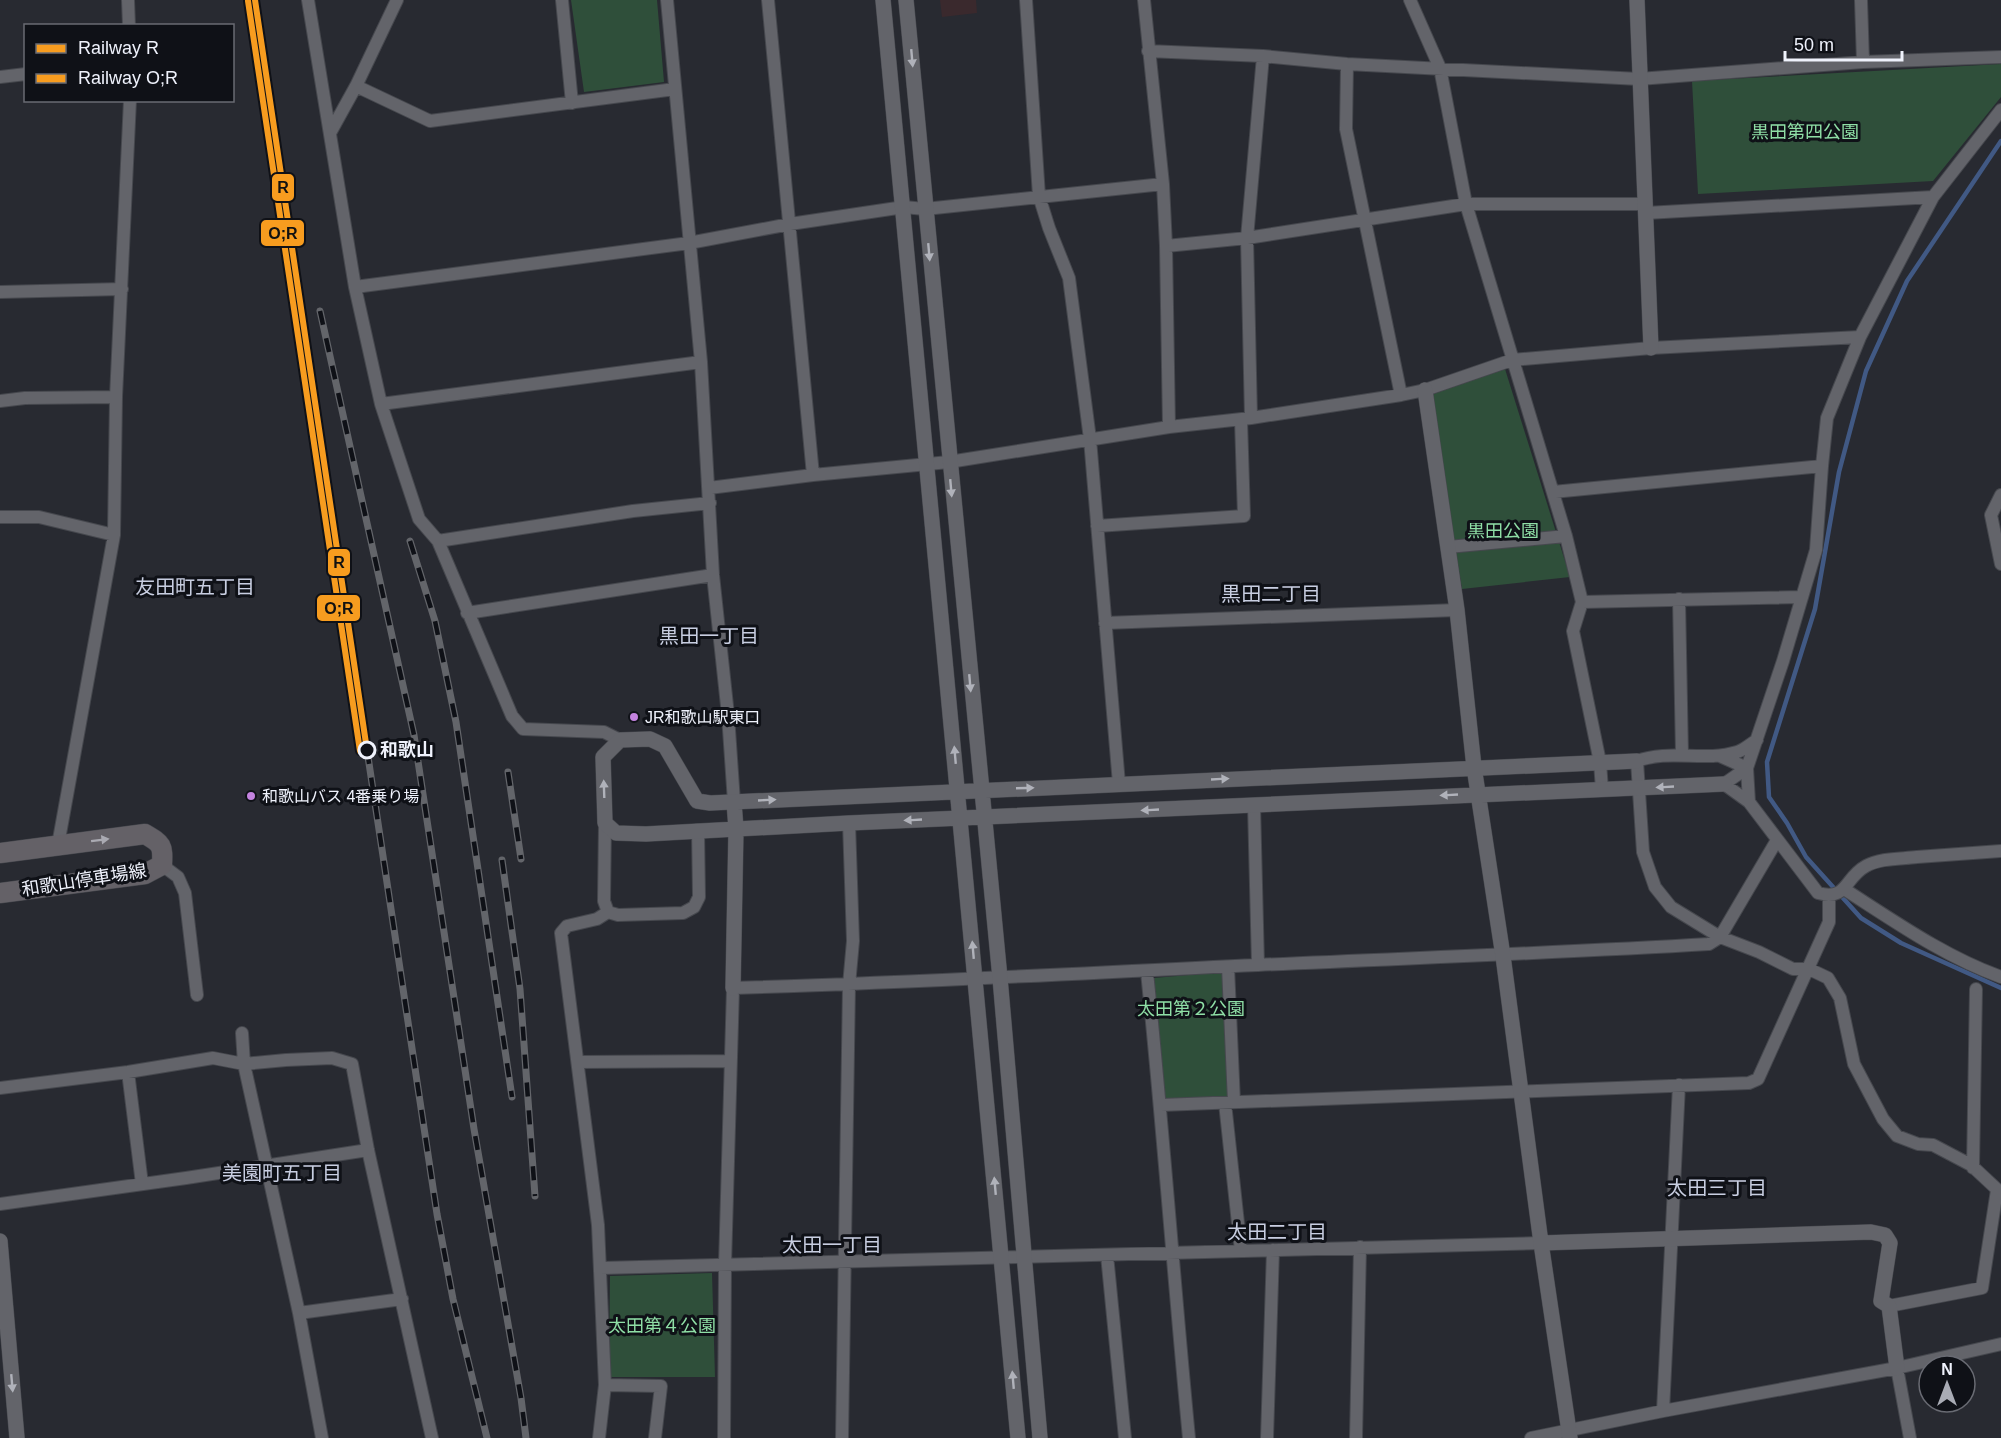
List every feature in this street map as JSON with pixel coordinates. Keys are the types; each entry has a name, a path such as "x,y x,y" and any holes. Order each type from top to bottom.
{"main road":[{"name":"和歌山停車場線","path":"0,853 145,834 159,842 162,850 162,865 145,874 0,893"}],"street":[{"path":"128,0 129,24"},
{"path":"308,0 355,287 381,404 408,490 420,519 438,541 512,716 523,729 604,732 620,740 650,739 665,746 697,801 710,803 1637,761 1650,756 1720,756 1739,752 1757,740"},
{"path":"330,133 356,86 397,0"},
{"path":"562,0 572,103"},
{"path":"666,0 700,362 713,575 728,715 736,829 725,1265 724,1438"},
{"path":"768,0 813,475"},
{"path":"883,0 1018,1438"},
{"path":"906,0 999,978 1040,1438"},
{"path":"1026,0 1039,196 1069,278 1090,439 1119,784"},
{"path":"1144,0 1163,184 1168,427"},
{"path":"1410,0 1440,68 1466,204 1566,536 1582,602 1574,631 1600,762 1602,790"},
{"path":"1637,0 1638,79 1651,348"},
{"path":"1861,0 1863,62"},
{"path":"1148,51 1638,79 1863,62 2001,57"},
{"path":"1097,526 1244,516 1247,238 1263,56"},
{"path":"1347,64 1346,129 1401,395"},
{"path":"0,76 24,74"},
{"path":"356,86 430,121 675,89"},
{"path":"58,845 114,535 116,397 129,102"},
{"path":"1749,802 1747,768 1816,550 1827,418 1860,337 1933,197 2001,110"},
{"path":"355,287 689,243 790,224 904,207 925,209 1163,184"},
{"path":"1166,246 1247,238 1466,204 1645,208 1933,197"},
{"path":"0,292 122,289"},
{"path":"709,488 813,475 927,465 1168,427 1246,419 1401,395 1425,390 1512,360 1651,348 1860,337"},
{"path":"381,404 700,362"},
{"path":"1425,390 1457,610 1474,767 1503,956 1569,1435"},
{"path":"0,401 25,398 116,397"},
{"path":"1553,492 1822,466"},
{"path":"2001,495 1991,515 2001,564"},
{"path":"438,541 633,511 710,502"},
{"path":"0,517 39,517 114,535"},
{"path":"1448,547 1566,536"},
{"path":"468,613 713,575"},
{"path":"1582,602 1802,597"},
{"path":"1679,598 1682,755"},
{"path":"1105,623 1457,610"},
{"path":"608,912 604,901 603,757 620,740"},
{"path":"1720,756 1747,768"},
{"path":"1637,761 1643,852 1655,887 1671,907 1720,937 1759,952 1793,969 1809,969 1828,978 1840,998 1854,1064 1883,1119 1897,1136 1918,1144 1932,1145 1973,1168 1999,1191 1982,1288 1889,1306"},
{"path":"605,823 616,833 646,834 1478,794 1639,789 1724,784 1747,768"},
{"path":"1724,784 1749,802 1818,893 1829,896 1838,894 1850,879 1867,865 1888,860 2001,851"},
{"path":"1254,805 1258,965"},
{"path":"842,1438 849,985 853,941 849,823"},
{"path":"608,912 618,915 683,913 694,907 699,897 698,831"},
{"path":"733,988 1147,972 1709,945 1720,937 1777,840"},
{"path":"162,865 178,877 184,893 198,995"},
{"path":"1844,889 1908,930 1984,971 2001,977"},
{"path":"1161,1105 1749,1083 1758,1078 1809,969 1829,922 1829,896"},
{"path":"599,1438 605,1385 598,1225 561,933 567,926 597,920 608,912"},
{"path":"1228,967 1230,1102 1241,1251"},
{"path":"1147,972 1161,1105 1171,1254 1189,1438"},
{"path":"1973,1168 1976,989"},
{"path":"242,1033 244,1064 299,1313 322,1438"},
{"path":"0,1088 128,1072 213,1058 244,1064 286,1059 332,1059 352,1064 432,1438"},
{"path":"578,1062 730,1061"},
{"path":"128,1072 142,1184"},
{"path":"1663,1411 1679,1085"},
{"path":"0,1204 369,1150"},
{"path":"601,1268 844,1260 1171,1254 1871,1232 1885,1235 1890,1243 1881,1300 1889,1306 1897,1368 1910,1438"},
{"path":"0,1241 16,1438"},
{"path":"1356,1438 1360,1247"},
{"path":"1267,1438 1273,1250"},
{"path":"1107,1255 1125,1438"},
{"path":"299,1313 402,1299"},
{"path":"1531,1438 1569,1435 1663,1411 1897,1368 2001,1344"},
{"path":"605,1385 661,1386 655,1438"}],"shaded area":[{"path":"940,0 976,0 977,13 942,17"}],"green space":[{"path":"571,0 657,0 664,82 584,92"},
{"name":"黒田第四公園","path":"2001,64 2001,97 1933,181 1698,194 1692,81"},
{"name":"黒田公園","path":"1505,369 1570,577 1462,589 1430,395"},
{"name":"太田第２公園","path":"1223,972 1230,1098 1165,1100 1154,978"},
{"name":"太田第４公園","path":"712,1273 715,1377 609,1377 610,1276"}],"waterway":[{"path":"2001,141 1907,281 1866,371 1839,472 1815,609 1767,762 1769,797 1806,857 1861,918 1901,943 2001,988"}],"railway":[{"path":"320,311 414,735 474,1129 526,1438"},
{"path":"410,541 435,621 456,722 512,1097"},
{"path":"367,750 437,1214 453,1299 487,1438"},
{"path":"508,772 521,859"},
{"path":"502,860 520,989 535,1196"}],"rail line":[{"name":"R","path":"255,0 367,750"},
{"name":"O;R","path":"248,1 360,751"}],"place":[{"name":"JR和歌山駅東口","path":"634,717"},
{"name":"和歌山","path":"367,750"},
{"name":"和歌山バス 4番乗り場","path":"251,796"}],"district":[{"name":"友田町五丁目","path":"195,587"},
{"name":"黒田二丁目","path":"1271,594"},
{"name":"黒田一丁目","path":"709,636"},
{"name":"美園町五丁目","path":"282,1173"},
{"name":"太田三丁目","path":"1717,1188"},
{"name":"太田二丁目","path":"1277,1232"},
{"name":"太田一丁目","path":"832,1245"}]}
